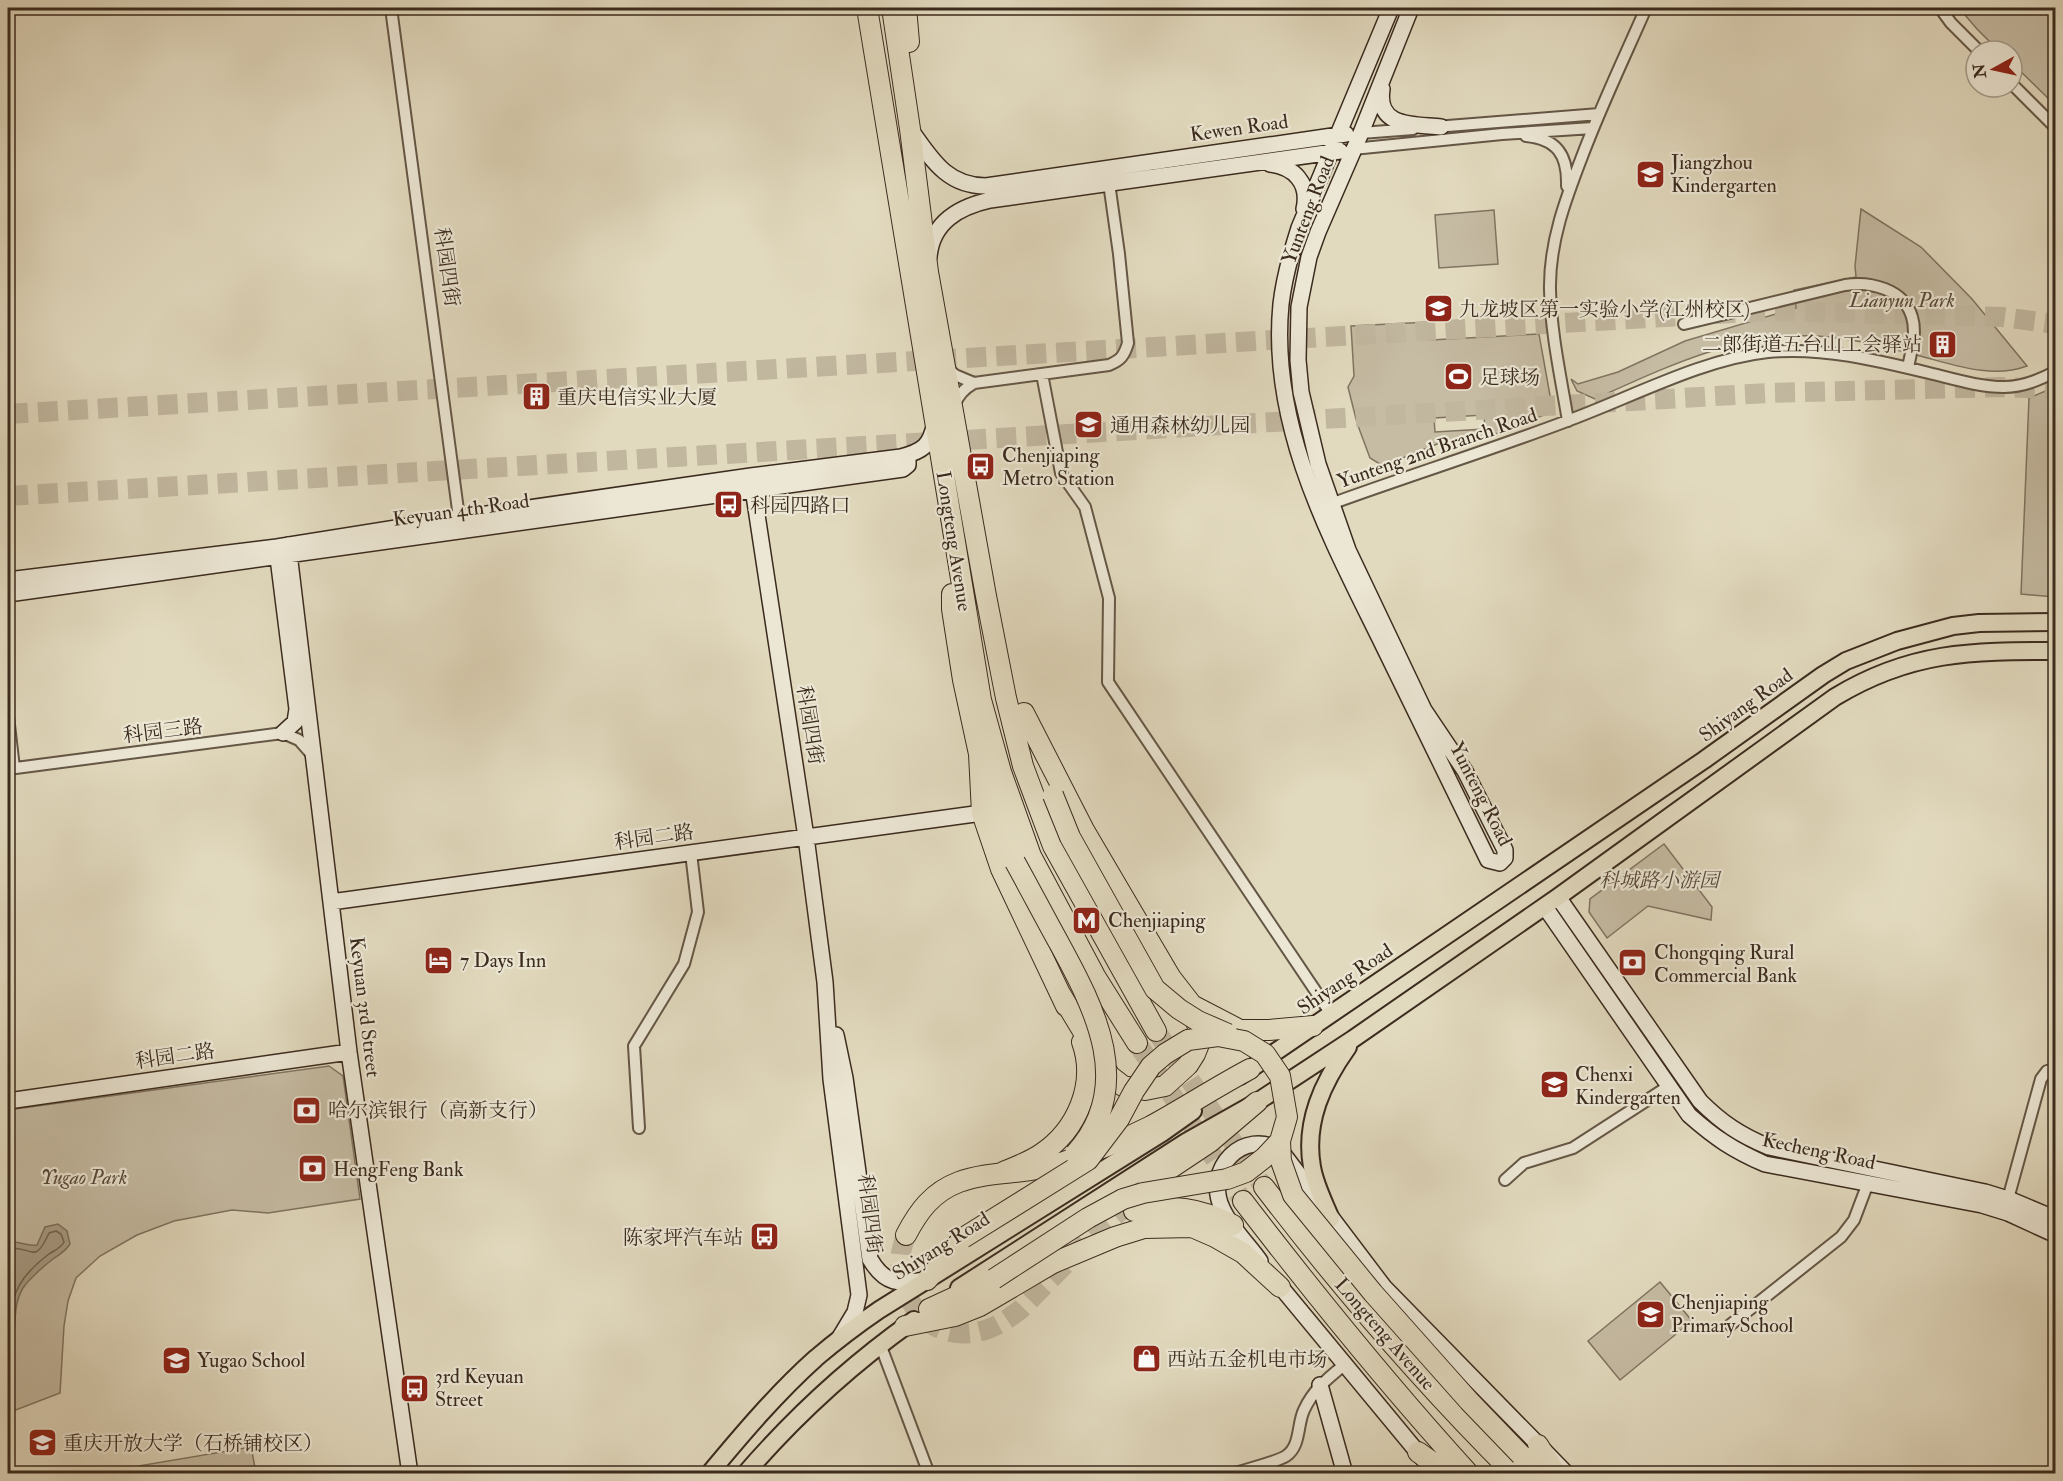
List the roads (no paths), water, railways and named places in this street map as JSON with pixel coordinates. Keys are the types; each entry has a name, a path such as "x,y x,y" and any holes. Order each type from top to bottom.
{"highway":[{"name":"Longteng Avenue","path":"867,8 981,700 1001,772 1036,866 1095,976 1137,1043"},
{"name":"Longteng Avenue","path":"891,8 910,129 928,272 986,596 1006,698 1023,766 1053,846 1156,1031"},
{"path":"906,8 910,53 910,129"},
{"path":"951,525 952,609 963,680 979,754 1015,862 1082,985 1099,1025 1106,1058 1106,1090 1094,1129 1067,1162 1031,1196"},
{"path":"986,596 1024,713 1070,837 1155,989 1198,1021 1244,1041 1265,1054 1280,1076 1285,1100 1287,1117 1280,1141 1281,1161 1293,1195 1373,1293 1469,1401 1556,1473"},
{"path":"1024,713 1084,830 1171,978 1192,1005 1199,1032 1199,1044 1188,1065 1165,1086 1145,1090 1123,1086 1110,1076 1061,995"},
{"path":"979,754 982,813 1001,869 1061,995 1086,1055 1087,1076 1083,1099 1070,1125 1060,1138 1041,1154 1003,1172"},
{"path":"1192,1005 1240,1030 1313,1026"},
{"path":"927,1280 963,1238 1088,1160 1119,1119 1151,1066 1165,1054 1188,1040 1218,1036 1244,1041"},
{"path":"906,1235 919,1211 939,1192 959,1182 1003,1172 1026,1171 1056,1165 1118,1142 1250,1069"},
{"path":"1233,1225 1214,1215 1178,1207 1132,1208 1160,1176 1210,1142 1257,1102"},
{"path":"929,1309 994,1279 1088,1218 1123,1199 1143,1193 1204,1184 1236,1176 1246,1172 1280,1141"},
{"name":"Longteng Avenue","path":"1264,1186 1348,1293 1455,1415 1514,1473"},
{"name":"Longteng Avenue","path":"1243,1201 1297,1272 1434,1435 1469,1473"},
{"path":"905,1326 963,1313 980,1306 1053,1263 1114,1237 1144,1228 1192,1227 1200,1230 1243,1253 1280,1287"},
{"path":"1529,1450 1542,1473"},
{"path":"1418,1452 1449,1473"}],"main road":[{"name":"Shiyang Road","path":"709,1473 769,1404 798,1375 838,1340 879,1310 1162,1133 1250,1069 1684,774 1823,675 1846,661 1896,641 1953,626 1979,623 2055,622"},
{"path":"745,1473 816,1399 880,1344 958,1288 1186,1142 1257,1102 1353,1040 1551,902 1835,697 1880,673 1938,656 1979,651 2055,651"},
{"path":"1331,1219 1318,1189 1312,1167 1310,1145 1312,1125 1316,1106 1331,1071 1353,1040"}],"street":[{"name":"科园四街","path":"391,8 460,524"},
{"name":"Yunteng Road","path":"1391,8 1299,228 1285,278 1281,304 1281,361 1285,396 1293,435 1325,507 1348,550 1424,710 1465,771 1505,850 1505,858 1500,863 1488,860 1339,555 1325,507 1318,464 1301,392 1298,360 1299,307 1303,280 1315,240 1411,8"},
{"name":"Yunteng 2nd Branch Road","path":"1568,421 1551,309 1553,251 1566,197 1593,128 1646,8"},
{"path":"1940,8 1967,39"},
{"path":"1384,75 1381,97 1383,110 1387,116 1400,122 1441,127"},
{"path":"2024,96 2055,128"},
{"name":"Kewen Road","path":"910,129 942,170 952,178 973,186 986,186 1338,135 1599,114"},
{"name":"Kewen Road","path":"928,272 930,244 935,232 962,209 990,200 1353,149 1502,134 1593,128"},
{"path":"1502,134 1536,137 1555,146 1568,173 1566,197"},
{"path":"1255,163 1287,168 1300,180 1305,204 1299,228"},
{"path":"952,409 957,397 974,383 1108,365 1119,361 1125,353 1128,343 1109,183"},
{"path":"1684,324 1845,285 1868,284 1892,293 1908,308 1912,317 1913,340 1908,368"},
{"name":"Yunteng 2nd Branch Road","path":"1325,507 1568,421 1704,367 1746,355 1787,351 1828,352 1983,386 2007,388 2036,382 2055,371"},
{"path":"946,366 955,375 974,383"},
{"path":"1042,374 1061,473 1085,507 1109,598 1108,682 1331,1014"},
{"name":"Keyuan 4th Road","path":"8,594 460,524 752,483 903,469 908,465 908,461 901,457 913,454 928,444 935,423"},
{"name":"科园四街","path":"752,483 806,837 825,982 831,1079 859,1295 855,1312 838,1340"},
{"name":"Keyuan 4th Road","path":"8,580 283,552"},
{"path":"283,552 297,709 295,722 283,733 299,740 314,757"},
{"name":"Keyuan 3rd Street","path":"283,552 314,757 349,1052 410,1473"},
{"path":"8,716 11,768"},
{"name":"科园三路","path":"11,768 283,733"},
{"name":"科园二路","path":"331,902 982,813"},
{"path":"639,1128 633,1046 684,964 698,912 690,853"},
{"name":"Kecheng Road","path":"1551,902 1689,1115 1714,1137 1740,1153 1765,1164 1982,1205 2016,1216 2055,1235"},
{"name":"Kecheng Road","path":"1551,902 1700,1101 1719,1120 1743,1136 1769,1147 1985,1192 2038,1210 2055,1219"},
{"name":"科园四街","path":"825,982 845,1078 870,1259 880,1275 888,1280 899,1283 927,1280"},
{"name":"科园二路","path":"8,1101 349,1052"},
{"path":"2008,1199 2041,1079 2047,1071 2055,1069"},
{"path":"1505,1180 1524,1163 1573,1148 1669,1086"},
{"path":"1436,1473 1280,1287 1222,1208 1219,1196 1220,1171 1227,1158 1236,1150 1261,1143 1270,1144 1281,1151 1384,1287 1529,1450 1567,1473"},
{"path":"1730,1325 1841,1237 1854,1220 1868,1183"},
{"path":"2038,1210 2055,1213"},
{"path":"880,1344 929,1473"},
{"path":"1232,1473 1286,1456 1296,1444 1303,1411 1320,1385 1344,1365"},
{"path":"1320,1385 1345,1473"}],"water":[{"path":"58,1224 67,1231 70,1244 23,1288 17,1305 13,1340 8,1357 8,1242 37,1245 45,1227"}],"tunnel":[{"path":"8,414 1768,311 2002,317 2056,324"},
{"path":"8,496 1768,393 2001,387 2056,389"},
{"path":"1156,1031 1264,1187"},
{"path":"1137,1043 1243,1201"},
{"path":"906,1235 901,1253 901,1272 905,1289 913,1305 923,1318 936,1327 952,1332 969,1333 988,1329 1005,1321 1020,1310 1104,1225 1129,1204"}],"place":[{"name":"Jiangzhou Kindergarten","path":"1650,174"},
{"name":"九龙坡区第一实验小学(江州校区)","path":"1438,309"},
{"name":"二郎街道五台山工会驿站","path":"1943,344"},
{"name":"足球场","path":"1459,377"},
{"name":"重庆电信实业大厦","path":"536,397"},
{"name":"通用森林幼儿园","path":"1089,425"},
{"name":"Chenjiaping Metro Station","path":"981,467"},
{"name":"科园四路口","path":"729,505"},
{"name":"Chenjiaping","path":"1087,920"},
{"name":"7 Days Inn","path":"439,960"},
{"name":"Chongqing Rural Commercial Bank","path":"1633,963"},
{"name":"Chenxi Kindergarten","path":"1554,1085"},
{"name":"哈尔滨银行（高新支行）","path":"307,1110"},
{"name":"HengFeng Bank","path":"312,1169"},
{"name":"陈家坪汽车站","path":"764,1237"},
{"name":"Chenjiaping Primary School","path":"1650,1314"},
{"name":"西站五金机电市场","path":"1146,1359"},
{"name":"Yugao School","path":"176,1360"},
{"name":"3rd Keyuan Street","path":"414,1388"},
{"name":"重庆开放大学（石桥铺校区）","path":"42,1443"}],"park label":[{"name":"Lianyun Park","path":"1902,300"},
{"name":"科城路小游园","path":"1659,880"},
{"name":"Yugao Park","path":"84,1177"}]}
